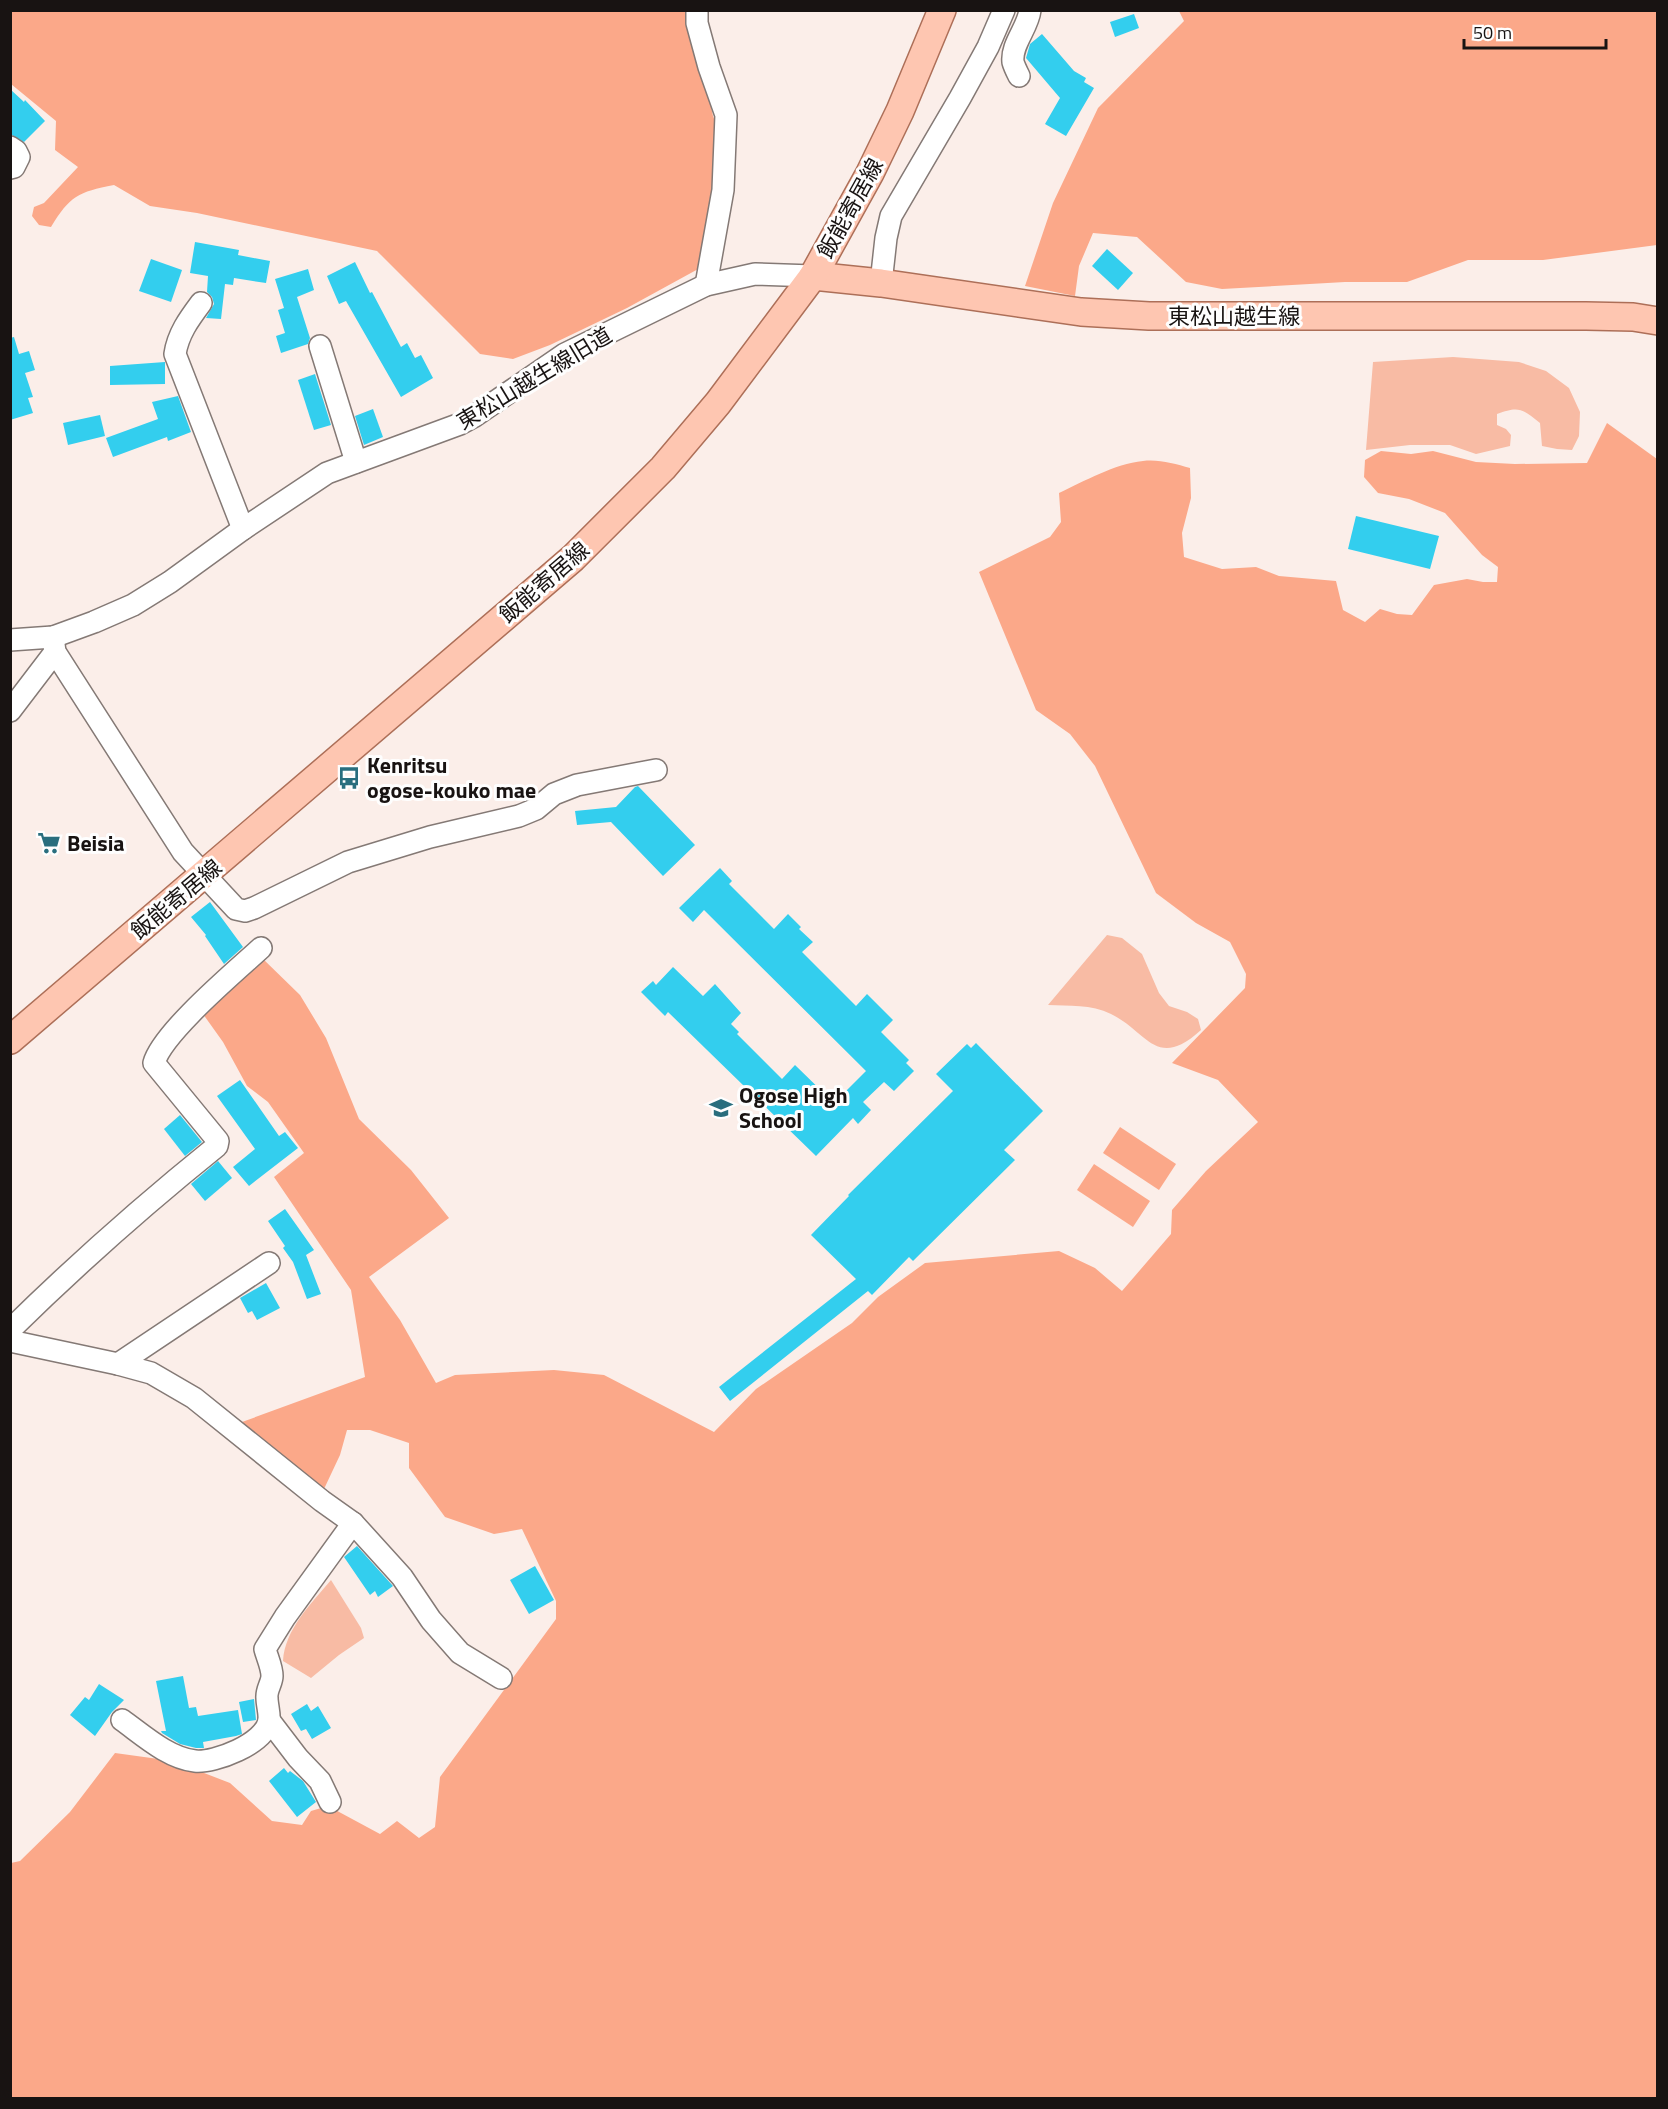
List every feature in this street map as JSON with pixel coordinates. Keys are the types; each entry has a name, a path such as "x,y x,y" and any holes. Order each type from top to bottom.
{"main road":[{"name":"飯能寄居線","path":"10,1040 573,558 663,468 718,403 813,276 870,173 900,111 942,10"},
{"name":"東松山越生線","path":"813,276 881,283 1081,312 1149,316 1586,316 1633,317 1658,321"}],"street":[{"path":"697,10 697,23 709,67 726,115 723,190 706,285"},
{"path":"881,283 891,216 960,98 1005,10"},
{"path":"1019,76 1013,62 1015,50 1029,21 1030,10"},
{"path":"10,147 19,157 14,167 10,168"},
{"name":"東松山越生線旧道","path":"10,640 54,644 94,622 133,605 327,473 460,424 564,354 706,285 755,274 813,276"},
{"path":"201,303 182,331 175,354 243,529"},
{"path":"320,346 356,462"},
{"path":"10,711 54,644 183,852 236,909 245,911 348,862 430,837 519,816 536,809 554,794 576,785 656,770"},
{"path":"10,1329 176,1179 217,1146 218,1141 154,1064 156,1055 166,1041 213,992 261,948"},
{"path":"118,1364 269,1263"},
{"path":"10,1341 118,1364 151,1374 195,1398 322,1501 354,1523 402,1577 431,1620 460,1653 501,1678"},
{"path":"122,1720 155,1744 194,1761 228,1755 251,1743 266,1727 269,1720 266,1695 272,1677 266,1649 285,1617 354,1523"},
{"path":"269,1720 320,1781 330,1802"}],"shaded area":[{"path":"11,11 691,11 713,116 719,132 717,180 700,268 627,308 550,345 513,359 480,354 377,251 197,213 150,206 114,185 83,193 64,208 51,227 39,225 32,216 34,207 44,203 78,167 55,150 56,121 11,84"},
{"path":"1179,11 1657,11 1657,245 1543,260 1468,260 1407,282 1345,282 1222,289 1186,282 1137,237 1093,233 1079,266 1075,296 1025,286 1053,203 1098,108 1184,21"},
{"path":"1453,357 1519,362 1546,371 1569,388 1580,412 1579,436 1572,450 1542,446 1540,423 1524,411 1515,409 1497,414 1497,425 1506,429 1511,435 1510,446 1476,454 1450,445 1410,445 1366,450 1373,362"},
{"path":"1607,423 1657,459 1657,2098 11,2098 11,1863 20,1861 70,1812 115,1753 173,1761 230,1783 272,1821 302,1825 311,1811 328,1806 380,1834 397,1821 419,1838 435,1827 440,1777 556,1619 556,1601 522,1529 494,1534 445,1517 409,1468 409,1443 370,1430 347,1430 340,1455 324,1489 242,1422 365,1377 351,1290 274,1177 304,1153 268,1102 247,1086 223,1042 198,1007 261,957 300,995 326,1038 359,1119 411,1170 449,1218 369,1277 400,1320 436,1383 455,1375 554,1370 604,1375 714,1432 756,1389 852,1323 878,1297 925,1263 1059,1251 1095,1268 1122,1291 1171,1234 1172,1210 1206,1171 1258,1122 1218,1080 1172,1063 1245,988 1246,974 1230,942 1196,923 1156,893 1095,766 1070,734 1036,710 979,572 1050,537 1061,522 1059,493 1121,466 1143,461 1167,462 1190,468 1191,498 1182,533 1184,557 1222,569 1256,567 1279,576 1336,581 1343,610 1365,622 1380,609 1412,615 1434,585 1467,579 1497,582 1498,567 1482,555 1445,513 1409,499 1378,493 1364,477 1365,460 1381,451 1411,454 1433,451 1476,462 1587,463"},
{"path":"1107,935 1122,938 1142,954 1159,993 1169,1006 1187,1012 1198,1019 1201,1030 1186,1042 1163,1048 1153,1044 1124,1022 1103,1011 1080,1006 1048,1005"},
{"path":"1120,1127 1176,1164 1159,1190 1103,1153"},
{"path":"1094,1164 1150,1201 1133,1227 1077,1190"},
{"path":"331,1580 361,1628 364,1638 311,1678 283,1661 285,1649 300,1618"}],"building":[{"path":"1134,14 1139,28 1115,37 1110,22"},
{"path":"1042,34 1074,71 1086,78 1084,82 1094,88 1066,136 1045,124 1060,98 1026,58 1030,44"},
{"path":"10,89 24,102 25,100 45,121 24,142 10,134"},
{"path":"195,242 239,250 238,255 270,261 266,283 234,278 233,285 225,284 221,319 206,318 214,304 207,292 208,276 190,273"},
{"path":"1107,249 1133,273 1118,290 1092,266"},
{"path":"151,259 182,270 171,302 139,291"},
{"path":"355,262 401,347 407,343 415,358 421,355 433,378 401,397 346,301 339,304 327,276"},
{"path":"308,269 314,290 297,297 310,338 308,344 281,353 276,336 285,333 278,310 284,308 275,279"},
{"path":"14,337 19,354 29,351 35,370 25,373 33,397 28,398 33,413 10,420 10,338"},
{"path":"165,362 165,384 110,385 110,366"},
{"path":"315,374 331,425 314,430 298,380"},
{"path":"178,396 191,432 168,441 167,437 113,457 106,438 158,419 152,402"},
{"path":"373,409 383,437 364,445 355,416"},
{"path":"100,415 105,436 68,445 63,423"},
{"path":"1356,516 1439,536 1430,569 1348,549"},
{"path":"638,786 695,845 663,876 611,822 577,825 575,811 616,807"},
{"path":"720,868 732,881 729,884 774,929 788,914 801,927 799,929 813,942 802,952 856,1006 867,994 893,1020 881,1032 909,1060 906,1063 914,1071 894,1091 884,1082 863,1102 871,1110 858,1124 853,1118 816,1156 668,1012 665,1016 641,992 653,981 656,985 673,967 703,996 715,984 741,1013 731,1024 739,1032 737,1034 782,1079 795,1065 834,1103 866,1071 704,910 693,922 679,908"},
{"path":"210,902 243,947 224,964 206,935 191,917"},
{"path":"976,1043 1043,1111 1004,1150 1015,1160 913,1261 909,1257 872,1295 868,1291 730,1401 719,1387 856,1279 811,1235 953,1091 936,1074 967,1044 971,1048"},
{"path":"240,1080 279,1136 285,1132 298,1148 249,1186 233,1167 255,1149 217,1096"},
{"path":"180,1115 202,1142 185,1156 164,1129"},
{"path":"218,1161 232,1178 205,1201 191,1184"},
{"path":"285,1209 314,1250 306,1255 321,1294 307,1299 293,1262 283,1248 285,1246 268,1221"},
{"path":"266,1283 280,1308 257,1320 252,1311 248,1313 240,1298"},
{"path":"357,1546 393,1586 378,1597 375,1591 370,1595 344,1557"},
{"path":"535,1566 554,1600 529,1614 510,1580"},
{"path":"183,1676 189,1708 196,1707 198,1716 238,1710 242,1734 203,1742 204,1748 196,1748 180,1744 162,1733 161,1731 166,1731 156,1681"},
{"path":"99,1684 124,1700 112,1712 95,1736 70,1715 85,1697 89,1700"},
{"path":"254,1699 256,1720 243,1722 239,1702"},
{"path":"307,1704 311,1711 318,1706 331,1728 312,1739 306,1729 301,1731 291,1714"},
{"path":"284,1768 288,1773 290,1771 303,1781 316,1802 297,1817 269,1781"}],"place":[{"name":"Kenritsu ogose-kouko mae","path":"349,778"},
{"name":"Beisia","path":"49,843"},
{"name":"Ogose High School","path":"721,1108"}]}
